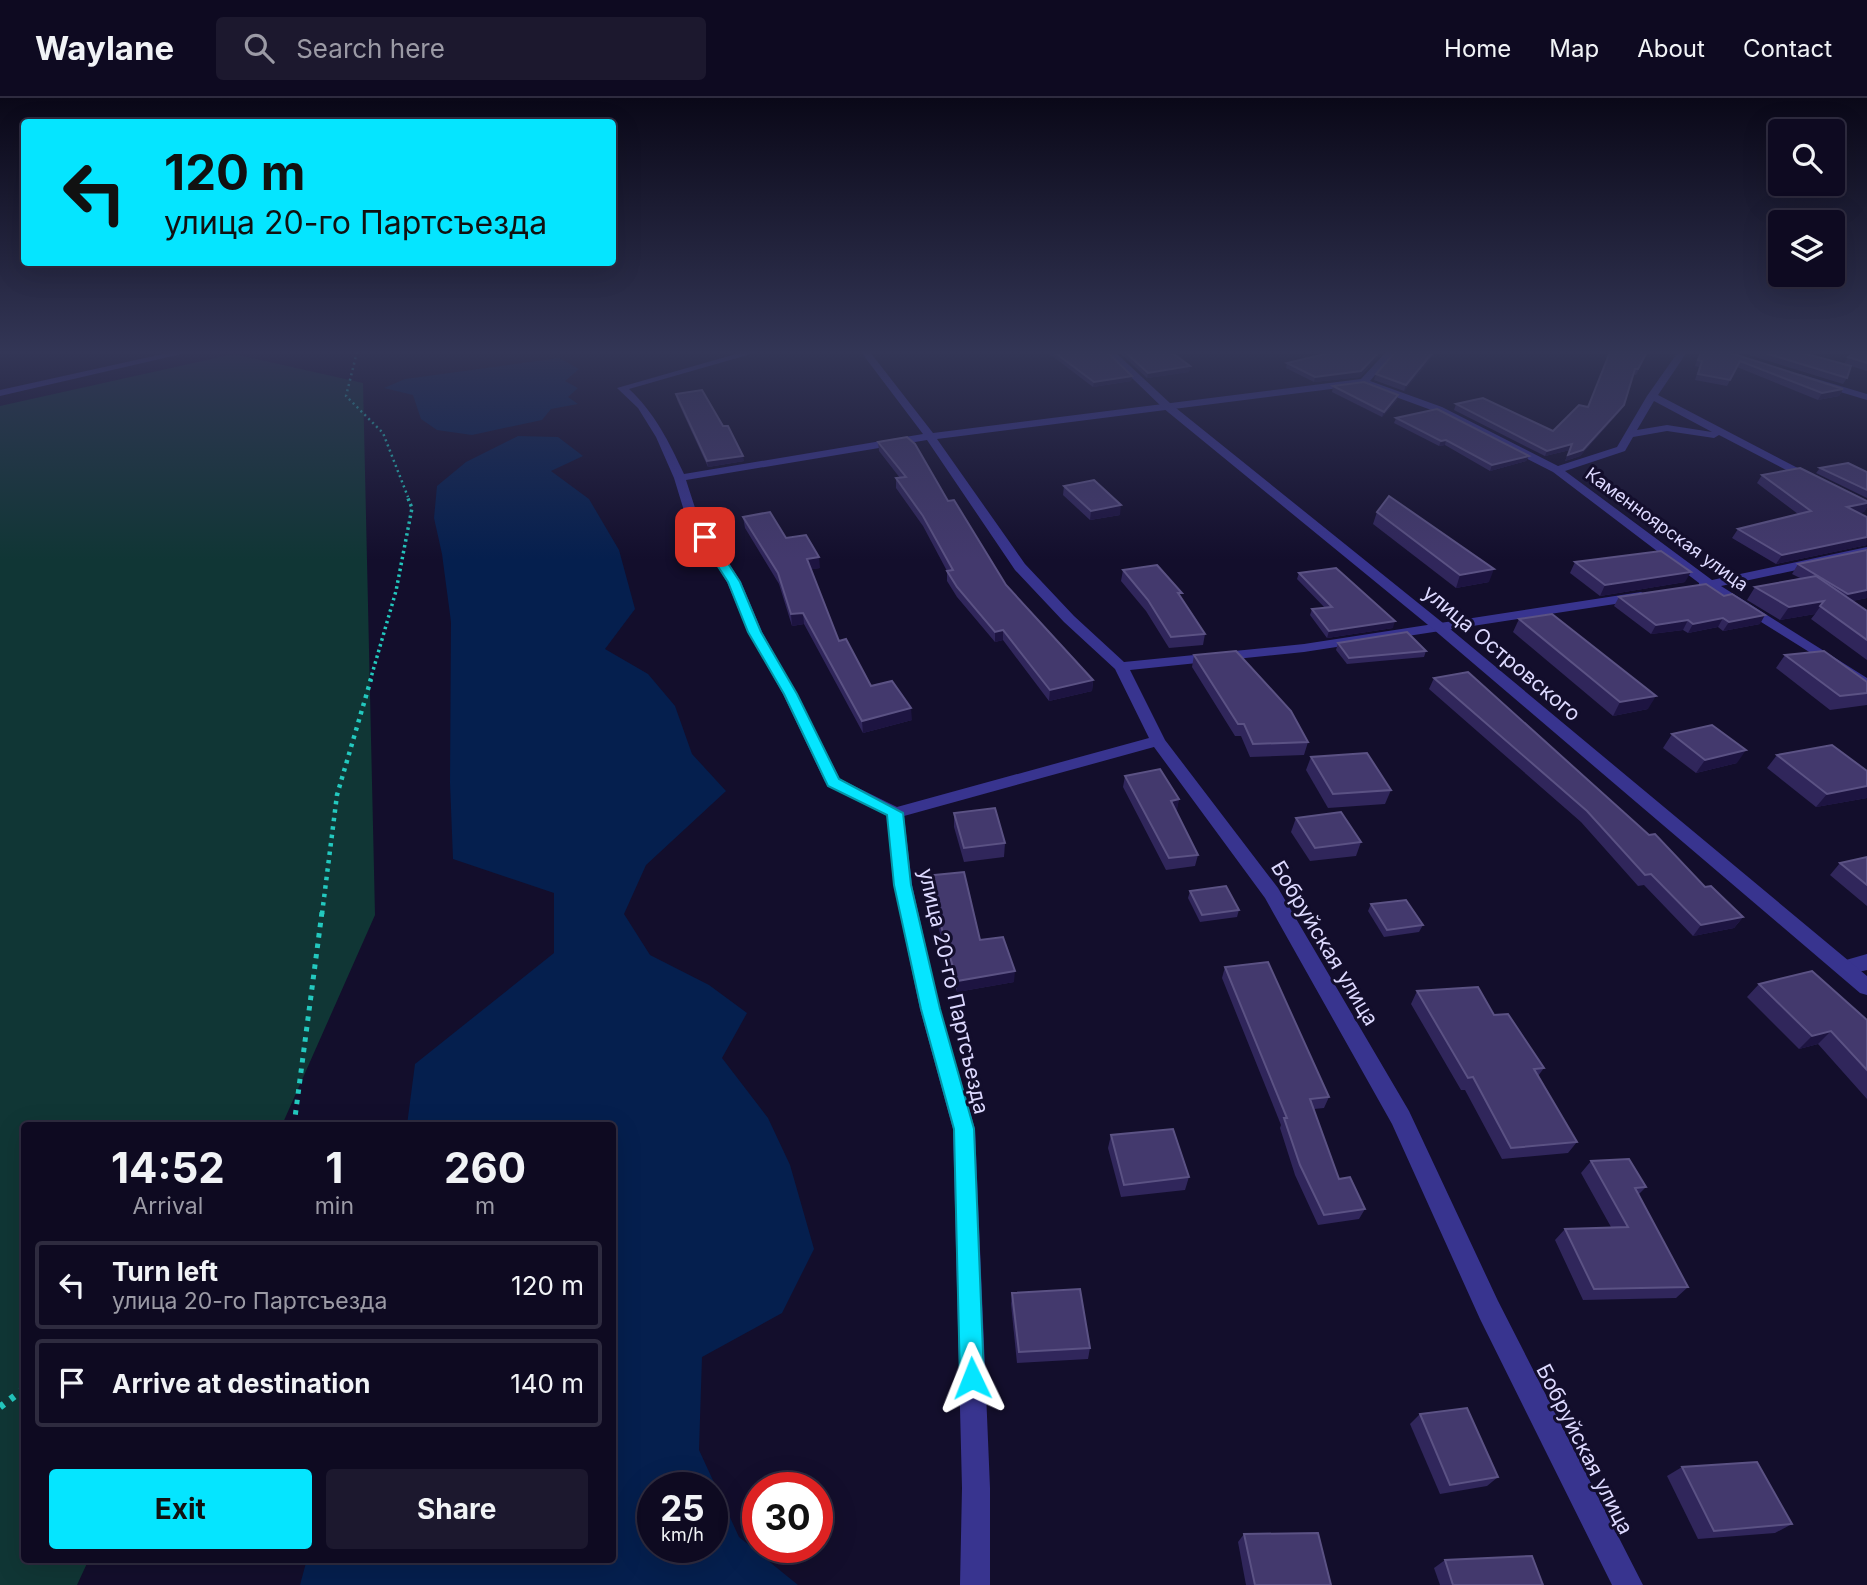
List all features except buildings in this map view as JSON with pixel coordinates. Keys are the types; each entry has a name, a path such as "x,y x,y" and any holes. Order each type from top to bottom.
{"street":[{"path":"651,421 680,478 691,514 734,582 755,632 790,694 833,782 895,813 1158,741"},
{"name":"Бобруйская улица","path":"919,421 1020,567 1069,620 1121,667 1158,741 1272,893 1401,1118 1489,1310 1628,1585"},
{"path":"680,478 930,436 1045,421"},
{"name":"улица Островского","path":"1186,421 1438,626 1867,987"},
{"name":"Каменноярская улица","path":"1462,421 1557,470 1710,585 1867,684"},
{"path":"1557,470 1621,449 1638,421"},
{"path":"1698,421 1820,483"},
{"path":"1631,434 1667,428 1727,437"},
{"path":"1683,589 1867,551"},
{"path":"1121,667 1304,648 1656,593"},
{"name":"улица 20-го Партсъезда","path":"895,813 905,897 930,1009 964,1129 975,1488 975,1585"},
{"path":"1846,967 1867,962"}],"path":[{"path":"294,1122 337,795 396,591 412,508 383,433 371,421"},
{"path":"0,1406 21,1391"}],"green space":[{"path":"0,421 364,421 375,915 283,1122 21,1122 21,1563 87,1563 77,1585 0,1585"}],"water":[{"path":"424,421 535,421 472,435 437,430"},
{"path":"518,436 558,437 583,456 551,471 589,499 619,550 635,609 605,649 648,674 675,706 692,754 726,791 646,865 624,914 650,955 709,985 747,1013 722,1058 768,1118 790,1165 814,1249 782,1313 702,1357 699,1450 709,1472 637,1472 637,1563 728,1563 728,1513 742,1539 742,1563 771,1563 798,1585 300,1585 306,1563 616,1563 616,1122 407,1122 415,1064 554,953 554,893 453,859 450,783 451,622 434,518 437,486 466,462"}],"route":[{"path":"705,537 734,582 755,632 790,694 833,782 895,813 903,885 930,1009 964,1129 972,1378"}]}
